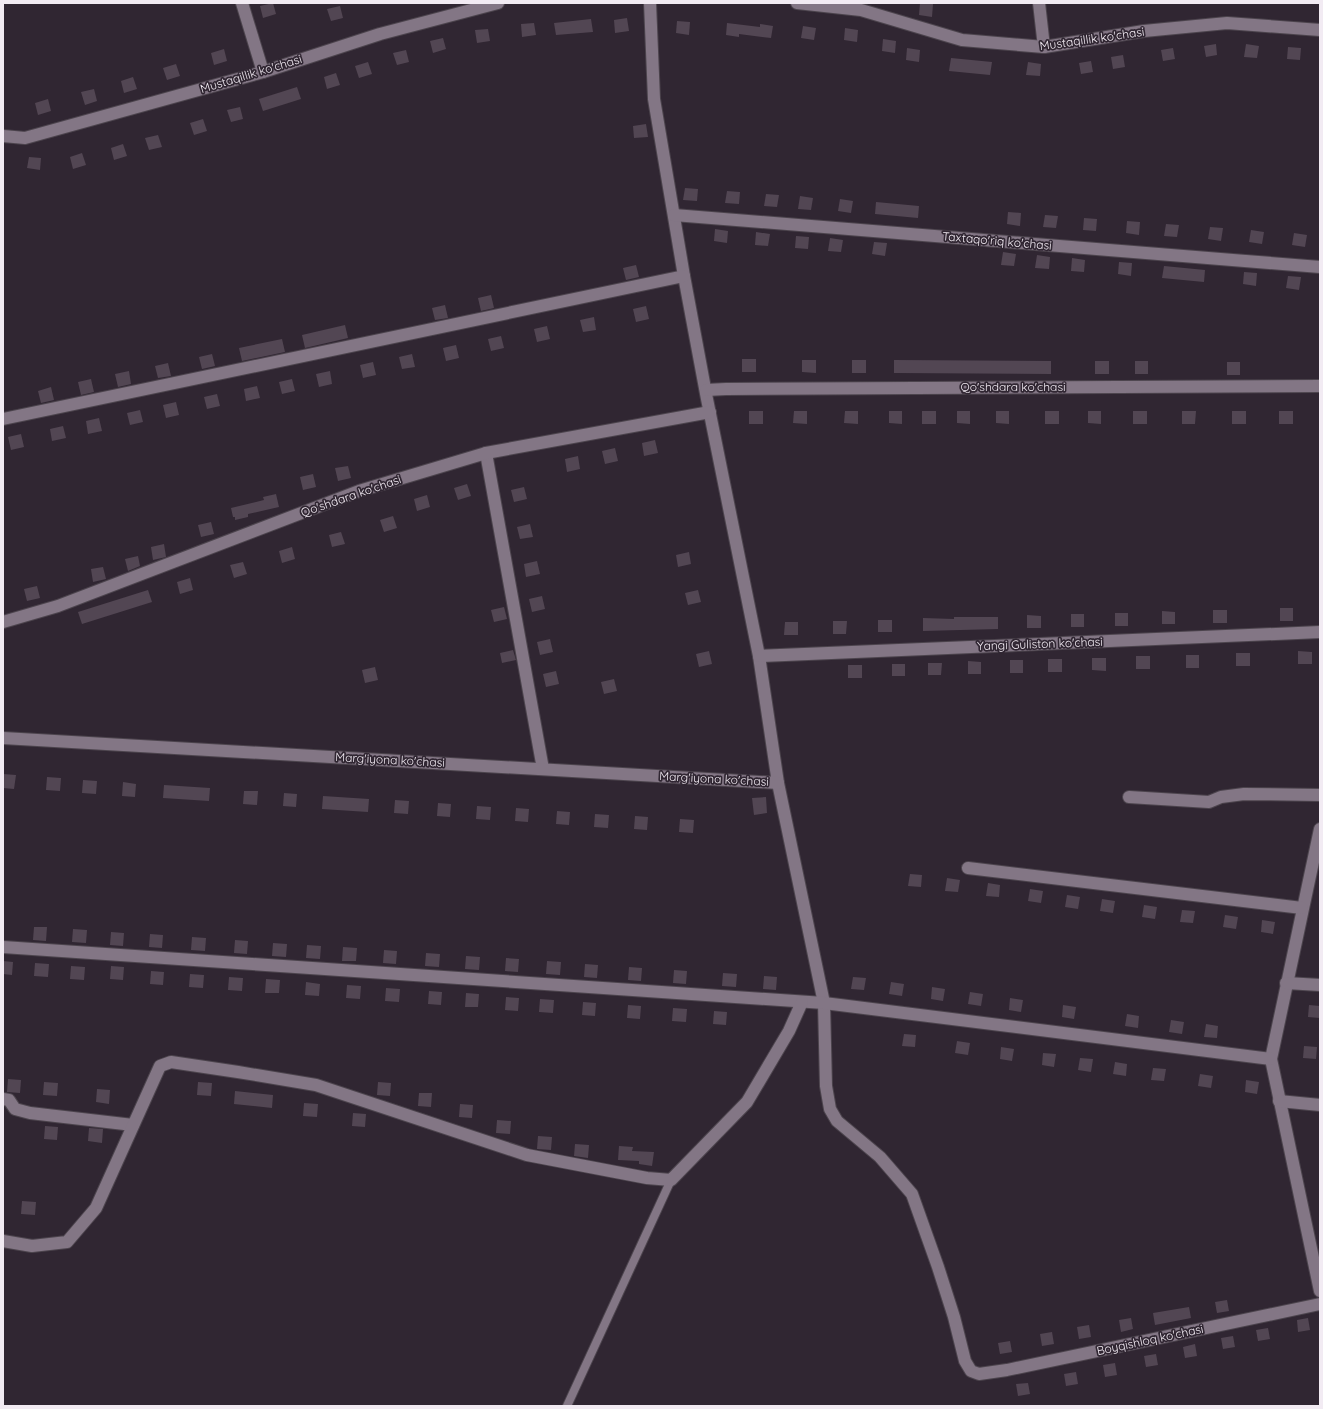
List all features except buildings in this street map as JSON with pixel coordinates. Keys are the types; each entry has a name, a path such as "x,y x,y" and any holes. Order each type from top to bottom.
{"street":[{"path":"242,3 263,72"},
{"name":"Mustaqillik ko'chasi","path":"3,136 25,138 263,72 380,34 498,3"},
{"path":"650,3 654,99 684,276 760,656 778,783 824,1004"},
{"name":"Mustaqillik ko'chasi","path":"797,3 861,10 962,40 1044,47 1144,31 1227,23 1320,30"},
{"path":"1039,3 1044,47"},
{"name":"Taxtaqo'riq ko'chasi","path":"674,215 1320,267"},
{"path":"3,418 684,276"},
{"name":"Qo'shdara ko'chasi","path":"706,390 1320,386"},
{"name":"Qo'shdara ko'chasi","path":"3,622 58,606 359,491 486,453 710,412"},
{"path":"486,453 543,769"},
{"name":"Yangi Guliston ko'chasi","path":"760,656 1320,632"},
{"name":"Marg'iyona ko'chasi","path":"3,738 778,783"},
{"path":"1129,796 1208,802 1221,797 1244,794 1320,795"},
{"path":"1320,829 1318,845 1302,908 1271,1059 1320,1291"},
{"path":"968,868 1302,908"},
{"path":"3,947 802,1002 1271,1059"},
{"path":"1286,983 1320,985"},
{"path":"3,1241 32,1246 67,1242 96,1208 160,1066 171,1062 316,1085 527,1155 647,1178 671,1180 747,1102 789,1031 802,1002"},
{"name":"Boyqishloq ko'chasi","path":"824,1004 826,1086 830,1109 837,1121 880,1157 912,1194 945,1288 965,1361 971,1371 979,1374 1007,1370 1320,1304"},
{"path":"3,1099 9,1100 16,1109 30,1112 133,1125"},
{"path":"1279,1101 1320,1105"}],"lane":[{"path":"568,1406 671,1180"}]}
